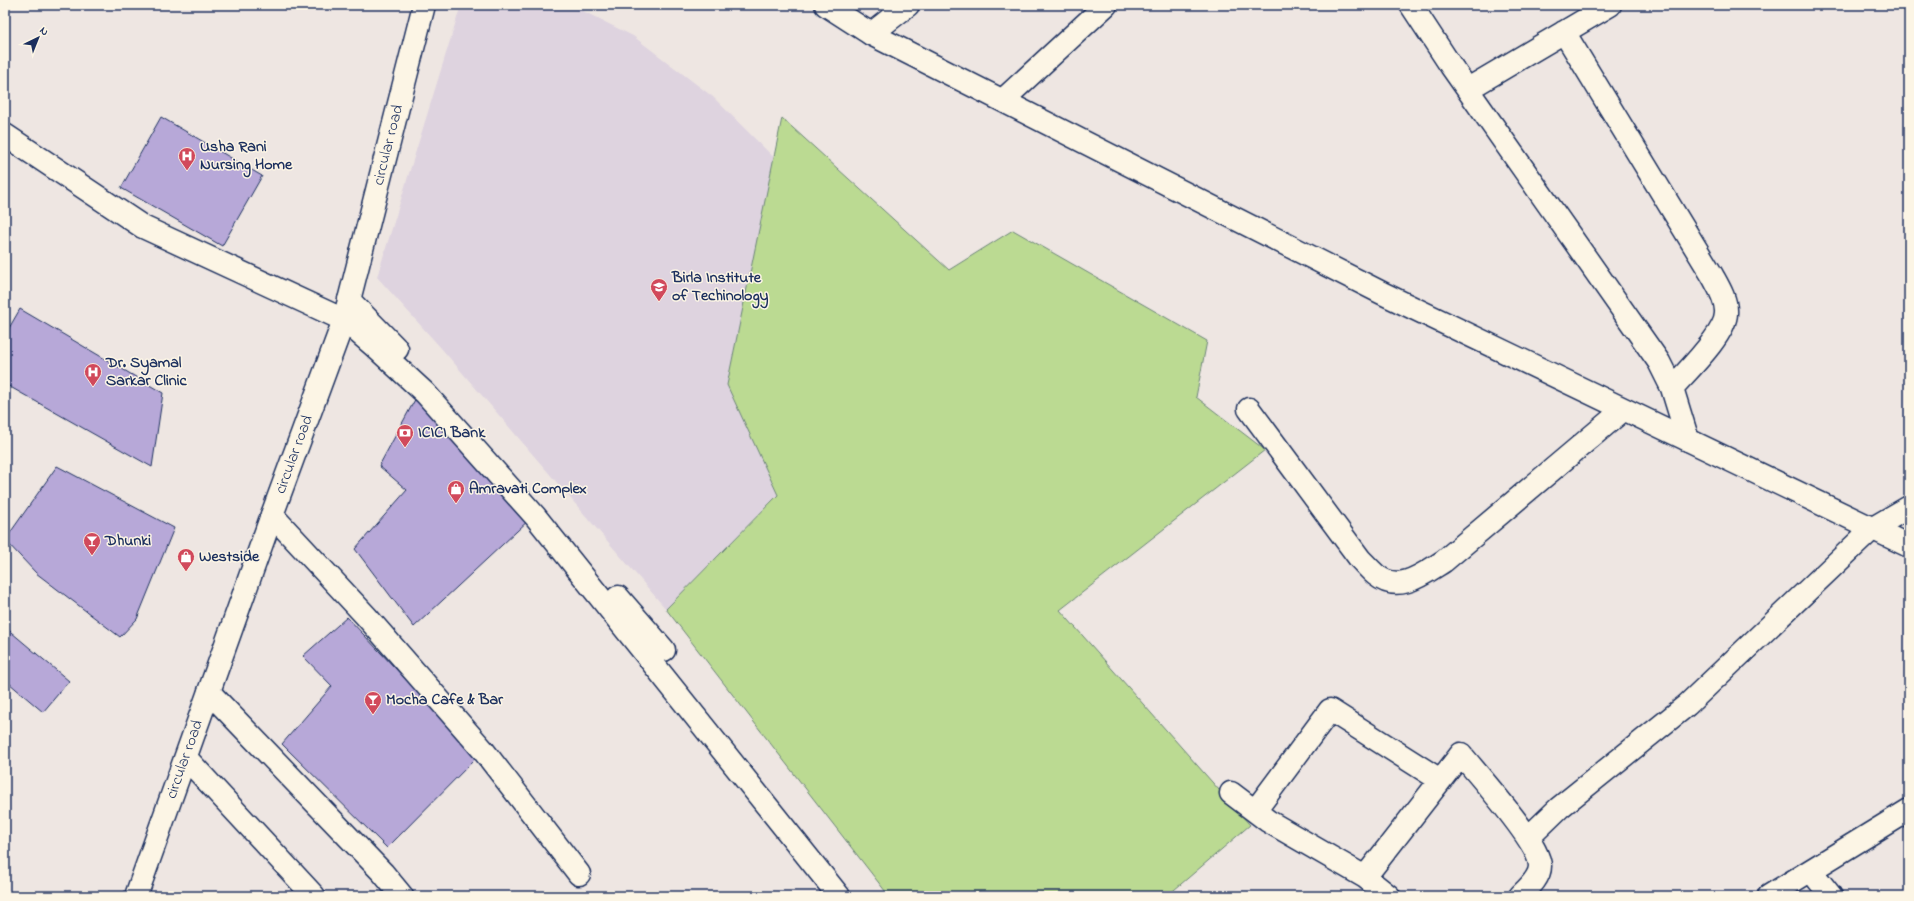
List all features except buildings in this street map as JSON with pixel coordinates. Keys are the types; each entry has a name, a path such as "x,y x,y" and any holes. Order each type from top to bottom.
{"street":[{"name":"circular road","path":"136,896 346,310 424,5"},
{"path":"826,5 871,34 1382,293 1909,546"},
{"path":"871,34 908,5"},
{"path":"1003,100 1106,5"},
{"path":"1411,5 1659,362 1672,388 1688,440"},
{"path":"1468,89 1610,5"},
{"path":"1564,32 1712,275 1724,300 1727,314 1718,335 1672,388"},
{"path":"5,135 143,227 346,310 450,404 664,650"},
{"path":"346,310 425,393 535,516 839,896"},
{"path":"1249,409 1360,559 1376,575 1393,583 1412,581 1444,561 1623,410"},
{"path":"1528,838 1559,808 1687,705 1873,528 1909,507"},
{"path":"272,515 366,616 484,750 579,874"},
{"path":"209,692 383,873 402,896"},
{"path":"1255,811 1330,710 1440,780"},
{"path":"1365,877 1461,754 1528,838 1538,853 1540,867 1535,880 1520,896"},
{"path":"186,758 314,896"},
{"path":"1231,793 1268,821 1365,877 1389,896"},
{"path":"1769,896 1909,810"},
{"path":"1811,871 1831,896"}],"shaded area":[{"name":"Birla Institute of Techinology","path":"461,5 571,5 633,36 713,97 943,326 666,609 441,348 377,277"}],"green space":[{"path":"782,118 949,270 1013,230 1207,341 1196,397 1265,450 1060,610 1250,825 1167,896 889,896 666,609 778,495 727,385"}],"place":[{"name":"Usha Rani Nursing Home","path":"187,171"},
{"name":"Birla Institute of Techinology","path":"659,302"},
{"name":"Dr. Syamal Sarkar Clinic","path":"93,387"},
{"name":"ICICI Bank","path":"405,448"},
{"name":"Amravati Complex","path":"456,504"},
{"name":"Dhunki","path":"92,556"},
{"name":"Westside","path":"186,572"},
{"name":"Mocha Cafe & Bar","path":"373,715"}]}
